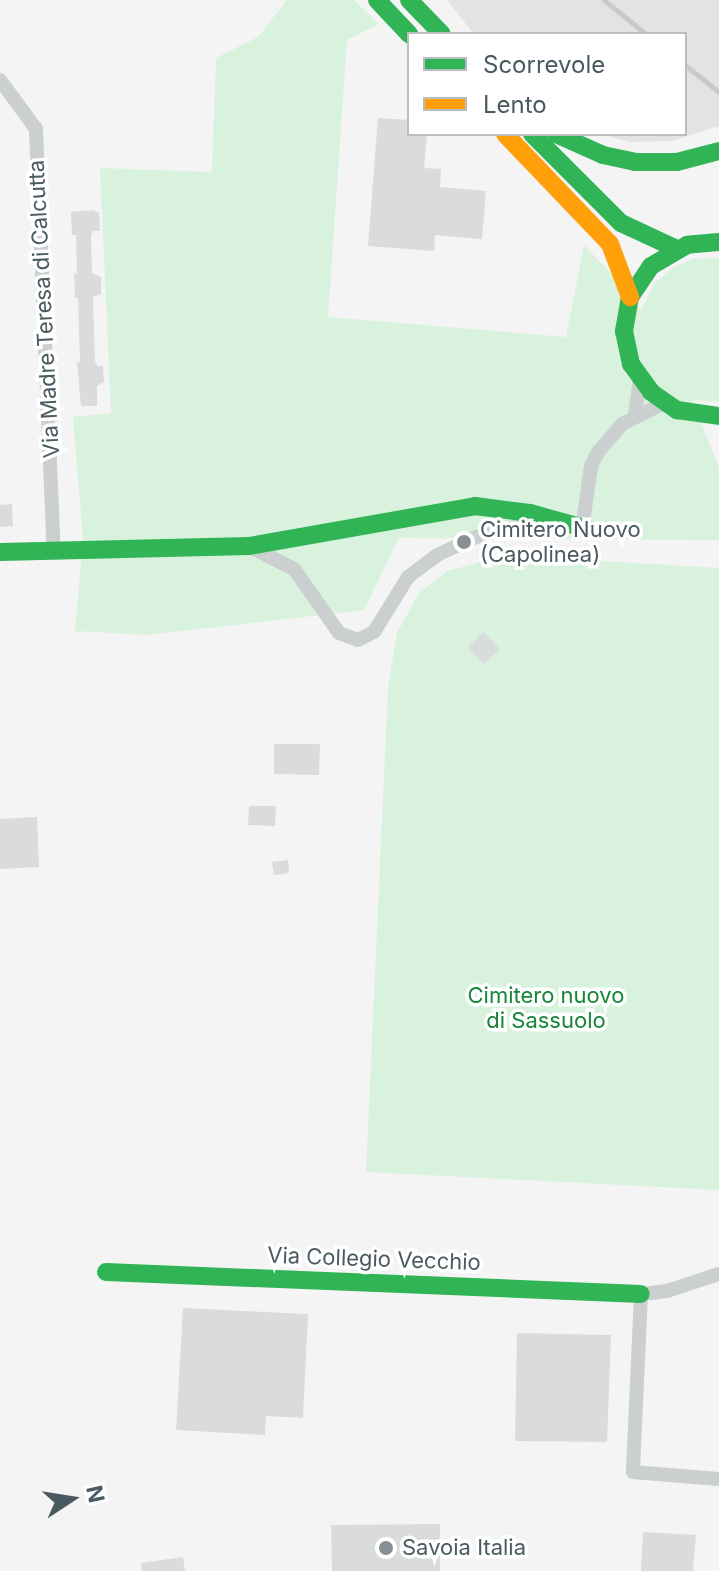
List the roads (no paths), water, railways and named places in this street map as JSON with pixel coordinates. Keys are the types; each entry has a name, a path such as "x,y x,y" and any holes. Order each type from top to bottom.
{"street":[{"path":"377,0 407,32"},
{"path":"409,0 440,32"},
{"name":"Via Madre Teresa di Calcutta","path":"0,80 36,129 54,550"},
{"path":"507,136 610,244 630,297"},
{"path":"534,136 621,223 677,249"},
{"path":"560,136 603,155 635,162 677,162 719,151"},
{"path":"698,243 719,222"},
{"path":"715,420 692,415 664,403 640,380 631,364 624,331 630,297 651,266 677,249 698,243 719,242"},
{"path":"635,415 640,380"},
{"path":"0,552 249,546 485,506 587,530 591,466 608,439 635,415 664,403"},
{"path":"485,506 489,533"},
{"path":"249,546 294,569 339,633 358,640 374,632 397,590 418,567 449,548 545,518"},
{"name":"Via Collegio Vecchio","path":"106,1272 641,1294 667,1291 719,1274"},
{"path":"641,1294 633,1472 719,1479"}],"railway":[{"path":"604,0 644,32"},
{"path":"687,67 719,92"}],"place":[{"name":"Cimitero Nuovo (Capolinea)","path":"464,542"},
{"name":"Savoia Italia","path":"386,1548"}],"park label":[{"name":"Cimitero nuovo di Sassuolo","path":"546,1008"}]}
